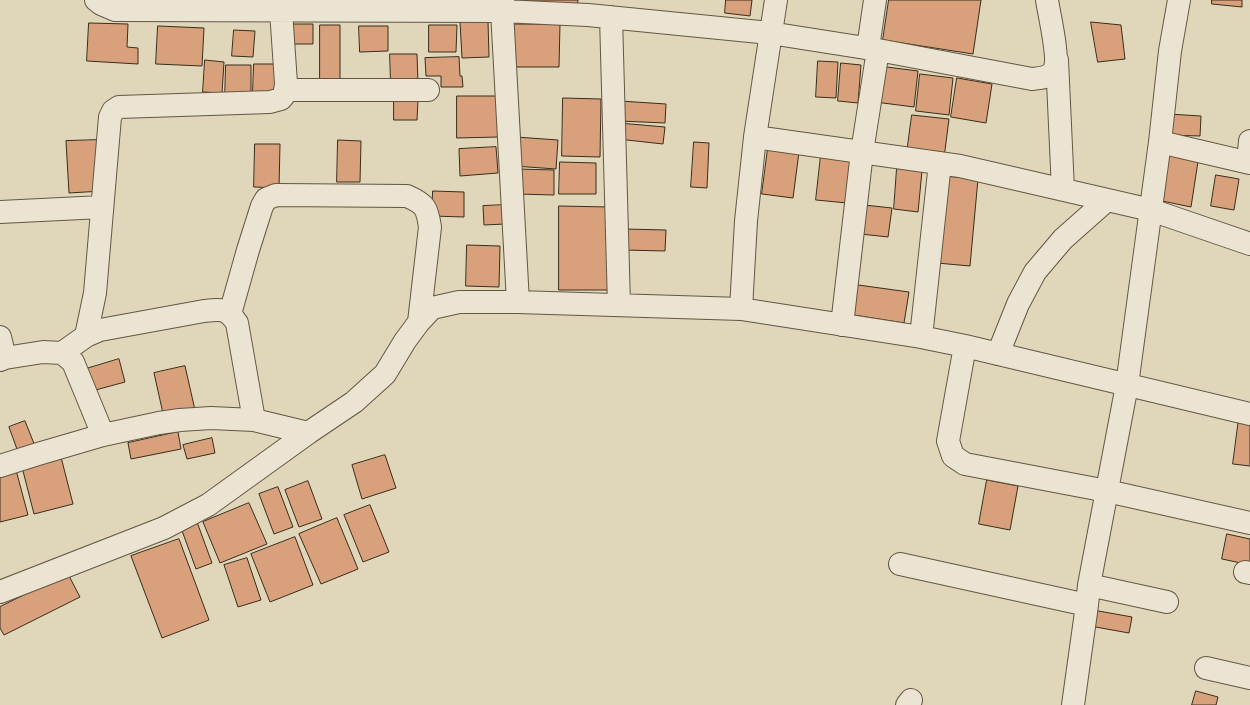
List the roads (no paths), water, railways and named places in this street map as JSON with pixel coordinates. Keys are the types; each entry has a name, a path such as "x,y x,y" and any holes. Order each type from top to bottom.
{"street":[{"path":"96,0 101,4 115,10 281,11 503,5 589,7 611,17 770,33 873,49 1032,79 1045,78 1054,71 1057,60"},
{"path":"741,309 746,221 755,137 776,0"},
{"path":"842,325 873,49 875,0"},
{"path":"1047,0 1057,60 1063,190"},
{"path":"1073,705 1088,595 1127,385 1160,142 1170,51 1179,0"},
{"path":"503,5 518,302"},
{"path":"86,336 95,293 110,117 113,111 119,107 270,102 281,100 285,94 286,82 281,11"},
{"path":"611,17 619,305"},
{"path":"285,90 428,90"},
{"path":"755,137 960,166 1151,210 1250,244"},
{"path":"1160,142 1249,163 1250,141"},
{"path":"921,337 940,163"},
{"path":"230,314 250,242 262,206 266,199 276,195 407,196 420,201 428,212 430,227 419,322"},
{"path":"998,354 1018,304 1035,272 1063,239 1106,200"},
{"path":"0,212 102,207"},
{"path":"0,592 164,528 208,505 354,402 384,374 405,341 432,308 459,302 518,302 741,309 921,337 965,346 1250,414"},
{"path":"62,353 86,336 100,330 204,311 218,310 230,314 237,323 254,420"},
{"path":"0,337 3,359 43,352 62,353 73,362 103,435"},
{"path":"965,346 948,441 953,456 965,464 1107,491 1250,524"},
{"path":"0,466 103,435 180,420 211,418 254,420 308,433"},
{"path":"900,564 1088,595 1167,602"},
{"path":"1206,668 1250,678"}]}
